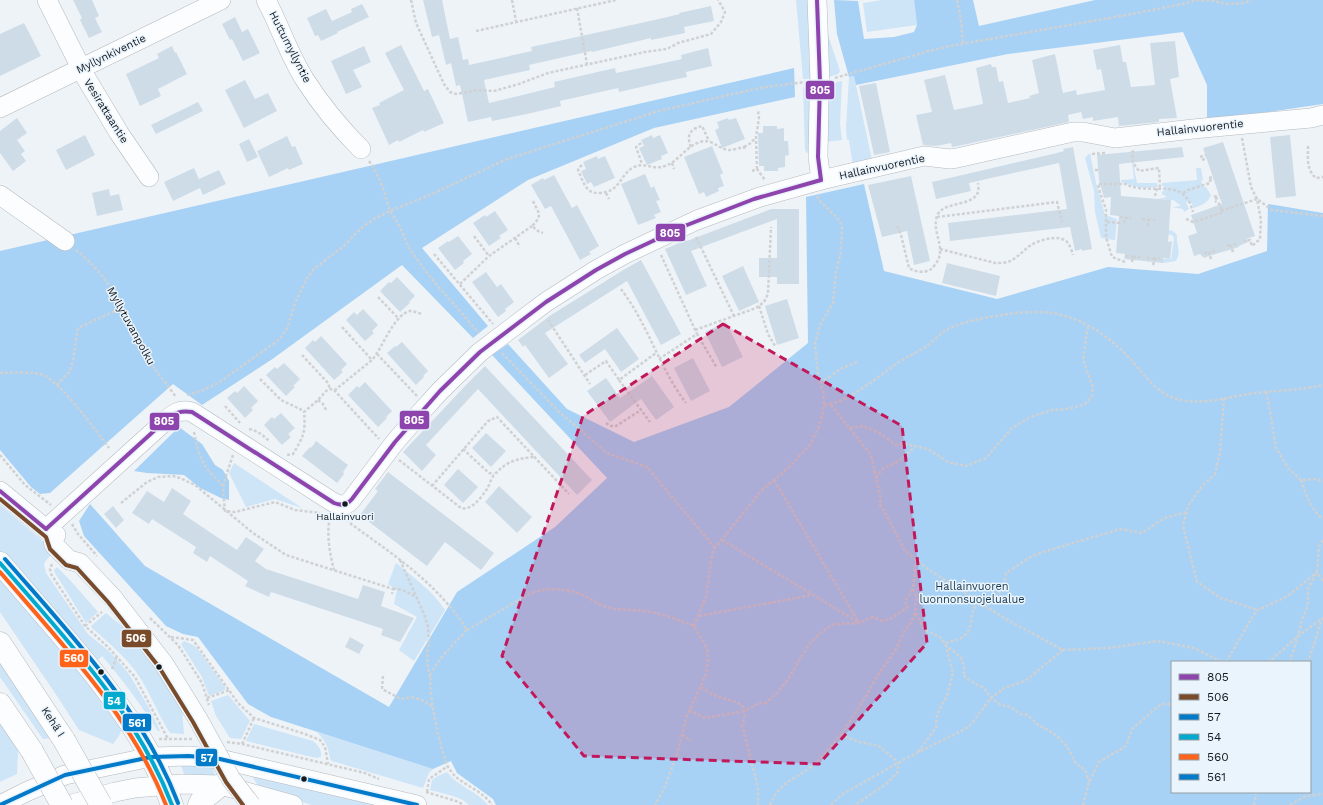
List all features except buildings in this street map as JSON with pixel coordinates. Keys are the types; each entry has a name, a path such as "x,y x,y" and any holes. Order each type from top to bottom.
{"highway":[{"path":"0,563 70,644 117,702 151,757 172,805"},
{"name":"Kehä I","path":"0,643 64,740 101,805"},
{"path":"0,704 32,751 62,805"},
{"path":"200,805 201,801 226,782"}],"street":[{"name":"Vesirattaantie","path":"47,0 80,68 119,133 149,177"},
{"name":"Myllynkiventie","path":"0,108 221,0"},
{"name":"Huttumyllyntie","path":"266,0 305,79 324,107 361,149"},
{"path":"817,0 820,82 818,157 819,187"},
{"name":"Hallainvuorentie","path":"49,532 163,423 177,412 186,410 192,412 337,505 342,506 352,499 395,442 440,391 480,352 541,306 596,270 625,254 687,225 754,199 819,187 928,156 950,159 957,158 1073,132 1083,132 1115,138 1239,124 1311,118 1323,115"},
{"path":"0,195 65,241"},
{"path":"0,490 49,532 63,537 78,551 80,564 113,598 164,664 198,719 236,805"},
{"path":"0,805 65,775 151,757 189,756 220,759 422,799"},
{"path":"226,782 251,805"},
{"path":"69,805 135,788 226,782 293,805"}],"path":[{"path":"411,0 416,23 444,84 450,92 456,94 478,90 494,91 519,84 548,73 645,52 667,49 678,43 711,34 721,22 725,12 718,3 718,0"},
{"path":"512,0 516,21"},
{"path":"476,31 616,0"},
{"path":"957,0 961,20 963,44"},
{"path":"846,75 929,51 1121,16 1196,0 1214,1 1227,4 1251,0"},
{"path":"577,8 587,64"},
{"path":"184,395 203,390 218,383 280,339 287,328 295,302 307,278 314,270 345,245 361,228 374,219 507,159 659,111 759,88 800,82"},
{"path":"758,111 759,123 756,137 757,169 767,182"},
{"path":"1239,124 1251,187 1257,198 1261,220 1260,239 1252,246 1250,240 1245,240"},
{"path":"692,147 689,140 689,135 697,127 702,126 709,141"},
{"path":"582,165 578,170 586,188 590,192 606,193 616,187 632,167 639,164 661,167 672,163 692,147 701,142 709,141 729,150 744,148 756,137"},
{"path":"641,143 636,147 642,164"},
{"path":"1308,146 1308,164 1310,172 1316,178 1323,177"},
{"path":"361,149 374,168 382,185 390,211 398,223 408,248 430,277 480,335"},
{"path":"1136,150 1132,152 1134,163 1138,171 1159,168 1158,188 1155,196"},
{"path":"1092,154 1109,153"},
{"path":"1201,159 1206,157"},
{"path":"672,163 674,169"},
{"path":"752,171 757,169"},
{"path":"1183,193 1213,178"},
{"path":"896,226 901,235 909,268 925,272 930,270 939,260 940,249 936,235 937,217 939,212 944,208 971,199 975,196 978,191 978,182"},
{"path":"1125,262 1112,257 1106,237 1106,210 1098,184 1109,182 1127,184 1130,187 1146,189 1175,189 1183,193 1189,200 1193,212"},
{"path":"694,626 706,596 712,555 716,548 761,491 788,468 810,445 820,424 824,405 823,392 818,375 815,344 820,325 833,303 836,272 841,251 842,227 840,221 820,201 819,187"},
{"path":"606,193 609,199"},
{"path":"1220,196 1215,199 1222,207 1221,211"},
{"path":"1186,219 1193,222 1221,213 1221,211 1257,198"},
{"path":"1257,198 1272,210 1323,216"},
{"path":"460,284 489,256 532,226 539,218 540,215 532,201"},
{"path":"937,217 1057,202 1062,222"},
{"path":"1121,216 1125,218 1130,217"},
{"path":"1107,222 1122,223 1125,218"},
{"path":"1143,218 1149,220 1154,219"},
{"path":"1148,226 1149,220"},
{"path":"532,226 543,233"},
{"path":"695,330 734,316 764,302 768,294 771,226"},
{"path":"474,236 489,256"},
{"path":"696,236 734,316"},
{"path":"515,238 520,247"},
{"path":"940,249 995,263 1001,263 1011,261 1039,241 1063,239 1068,244 1073,255"},
{"name":"Myllytuvanpolku","path":"65,241 91,263 116,294 147,358 177,398"},
{"path":"1227,246 1231,246 1235,243"},
{"path":"1231,246 1233,252"},
{"path":"1205,252 1205,254 1214,250"},
{"path":"660,253 695,330 717,368"},
{"path":"1209,253 1211,259"},
{"path":"434,254 491,321"},
{"path":"1127,254 1126,256 1139,256"},
{"path":"1132,262 1133,257"},
{"path":"1149,257 1148,258 1154,259 1160,258"},
{"path":"1153,265 1154,259"},
{"path":"622,289 635,309 656,354 674,386 686,403"},
{"path":"378,297 399,319"},
{"path":"57,386 70,371 78,328 115,311 122,306"},
{"path":"758,306 768,334 775,346"},
{"path":"304,412 326,391 332,389 336,390 372,360 377,354 382,343 403,315 409,312 422,314"},
{"path":"824,405 849,398 902,360 927,346 945,330 979,319 1010,314 1040,312 1071,317 1088,325 1125,354 1149,380 1165,394 1187,401 1200,402 1323,385"},
{"path":"547,319 590,384"},
{"path":"849,428 863,426 879,433 896,445 906,444 928,448 948,462 966,466 986,458 1011,429 1030,416 1052,410 1069,409 1085,404 1092,396 1093,387 1083,360 1088,325"},
{"path":"342,327 372,360"},
{"path":"659,359 697,334"},
{"path":"500,351 558,410 606,453 647,467 716,548"},
{"path":"377,354 416,394"},
{"path":"619,380 656,354"},
{"path":"302,355 382,442"},
{"path":"585,375 606,361 650,422"},
{"path":"820,383 842,368 857,362"},
{"path":"0,372 33,373 44,375 52,380 72,401 109,448"},
{"path":"260,379 281,400 304,412"},
{"path":"1266,392 1276,448 1288,468 1301,480 1308,500 1318,515 1323,519"},
{"path":"1224,398 1220,452 1215,474 1202,486 1188,506 1183,526 1197,582 1221,598 1258,610"},
{"path":"318,400 326,410"},
{"path":"831,404 871,455 881,500 879,503 905,551 928,569 1004,618 1063,650 1108,648 1158,641 1194,648 1220,661"},
{"path":"225,406 239,422 250,430 256,430 262,434 272,444"},
{"path":"606,423 610,426 616,426 641,410"},
{"path":"285,455 293,454 303,437 305,428 304,412"},
{"path":"432,486 488,421 497,417 569,494"},
{"path":"192,426 198,451 206,468 224,487"},
{"path":"225,511 224,487 238,442"},
{"path":"876,478 882,468 896,463 915,446"},
{"path":"463,449 489,473 494,474"},
{"path":"0,455 25,485 48,502"},
{"path":"394,456 461,508 465,509 469,508 479,499 487,489 494,474 512,461 521,458 535,457"},
{"path":"121,503 147,482 158,477 173,476 195,485 253,533 286,554 393,589 396,588 408,592 416,598"},
{"path":"1301,480 1315,478 1323,481"},
{"path":"774,480 859,623"},
{"path":"225,511 235,512 276,502 295,510 325,513"},
{"path":"945,643 960,639 968,631 973,610 981,603 991,602 1003,589 1006,573 1032,556 1120,529 1142,533 1164,518 1187,512"},
{"path":"331,515 328,523 330,556 334,570"},
{"path":"344,515 351,524 420,575 461,620 467,630"},
{"path":"722,540 859,623"},
{"path":"1290,661 1302,620 1308,605 1308,589 1317,572 1319,547 1323,540"},
{"path":"400,559 424,614 428,628 429,644 427,654 431,679"},
{"path":"689,710 705,718 745,711 759,703 766,703 787,681 798,659 819,634 834,624 859,623 873,617 882,621 892,618 908,607 906,600 913,589 916,559"},
{"path":"57,560 51,565 51,574 85,626 117,656 135,677 168,739"},
{"path":"1227,661 1256,610 1288,596 1317,572"},
{"path":"1317,572 1323,581"},
{"path":"492,805 490,801 455,776 448,766 433,707 430,688 431,674 442,656 467,630 531,593 552,588 583,595 604,606 645,611 663,615 694,626 706,648 706,675 689,710 678,751 664,789 655,805"},
{"path":"392,594 393,589"},
{"path":"913,589 917,598 915,606 916,613 922,626 927,631 940,637 948,648 961,658 965,670 963,675 975,684 983,687 991,698 1001,706 1012,707 1020,714 1028,715 1037,724 1056,735 1067,746 1076,764 1081,766 1086,772 1089,782"},
{"path":"699,616 813,595"},
{"path":"85,626 102,612"},
{"path":"770,805 774,796 783,785 812,766 841,735 876,678 895,651 905,630 911,623 916,613"},
{"path":"1269,661 1323,617"},
{"path":"1307,661 1310,656 1323,617"},
{"path":"170,637 193,640 238,703 254,718 320,740 325,747 328,764"},
{"path":"918,752 936,728 937,714 947,696 953,673 945,643"},
{"path":"831,805 841,796 898,763 969,727 991,698 1004,688 1025,681 1063,650"},
{"path":"111,672 117,656"},
{"path":"383,676 382,689 401,699 412,697 424,701 433,707"},
{"path":"701,686 714,695 733,700 740,704 745,711 745,718 742,725 758,787 758,805"},
{"path":"207,698 230,690"},
{"path":"1082,805 1089,782 1098,762 1126,746 1132,729 1161,704 1171,704"},
{"path":"242,744 254,718"},
{"path":"682,735 690,741"},
{"path":"841,735 859,742 879,746 898,763"},
{"path":"855,805 886,784 897,773 898,763"},
{"path":"422,799 429,779 448,766"},
{"path":"1254,805 1256,793"},
{"path":"1290,805 1306,796 1323,794"}],"highlighted area":[{"path":"723,324 902,426 927,643 819,764 584,756 502,656 583,416"}],"shaded area":[{"path":"796,0 809,0 809,61 812,79 803,79"},
{"path":"882,0 914,0 917,25 867,32 863,3"},
{"path":"828,35 840,71 838,74 823,79"},
{"path":"854,76 872,160 853,166 846,128 849,77"},
{"path":"842,81 840,124 842,140 826,142 823,86"},
{"path":"806,86 813,86 811,153 807,153 805,150 803,88"},
{"path":"1090,153 1096,183 1105,215 1117,219 1115,240 1101,238 1095,212 1094,191 1085,158"},
{"path":"1132,162 1137,183 1157,183 1158,187 1140,187 1121,182 1121,180 1134,179"},
{"path":"1196,168 1201,168 1203,180 1201,181 1203,187 1206,187 1211,195 1206,202 1194,208 1190,201 1186,202 1189,209 1184,212 1183,209 1172,207 1181,206 1172,199 1158,199 1167,197 1162,194 1162,191 1165,191 1162,183 1197,180"},
{"path":"1163,229 1173,231 1177,235 1179,254 1176,261 1163,263 1163,259 1171,259 1174,238 1172,235 1155,233"},
{"path":"234,463 302,508 275,499 246,507 229,473"},
{"path":"0,505 54,552 44,564 46,573 88,634 110,652 129,674 149,708 160,731 158,731 132,693 102,656 98,660 68,632 0,551"},
{"path":"396,563 429,590 445,610 414,661 399,650 417,617 394,604 397,590 388,584"},
{"path":"57,567 98,612 86,623 55,573 54,570"},
{"path":"0,573 76,663 122,728 119,736 113,744 79,730 0,612"},
{"path":"106,613 124,628 140,646 162,678 182,710 184,734 170,733 134,669 117,650 92,628 91,626"},
{"path":"184,641 197,648 225,687 225,690 209,696 202,677 181,644"},
{"path":"0,660 52,738 43,739 0,677"},
{"path":"228,695 250,721 241,739 230,738 216,716 211,701"},
{"path":"0,724 18,750 17,774 0,782"},
{"path":"254,724 313,741 321,752 321,757 316,758 246,741"},
{"path":"317,732 433,769 429,773 423,788 332,761 330,759 326,744"},
{"path":"180,763 211,764 218,781 186,779"},
{"path":"249,771 385,805 312,805 260,789"},
{"path":"447,772 456,782 484,800 488,805 469,805 463,800 453,796 430,790 432,780"}],"green space":[{"path":"834,0 858,1 864,39 894,37 914,32 917,25 914,0 973,0 979,26 1095,0 1323,0 1323,104 1207,121 1207,85 1183,32 1008,54 856,85 854,76 849,77 837,34"},
{"path":"794,68 795,97 654,128 528,180 422,248 488,326 473,338 402,265 271,360 202,405 173,384 50,493 40,494 31,487 0,450 0,251"},
{"name":"Hallainvuoren luonnonsuojelualue","path":"864,184 884,271 997,299 1108,267 1198,274 1267,251 1268,204 1323,213 1323,805 496,805 493,799 457,773 451,761 433,769 271,717 248,704 198,637 183,634 166,626 84,536 79,521 90,504 145,566 389,707 457,592 555,527 607,478 492,355 508,344 567,409 634,442 729,407 808,343 806,197"},
{"path":"179,427 202,444 215,465 223,470 229,481 229,500 221,498 200,488 184,475 134,471"}],"transit line":[{"name":"805","path":"817,0 820,82 818,157 821,180"},
{"name":"805","path":"46,529 166,420 175,414 184,411 192,412 334,503 341,505 346,504 352,499 395,442 440,391 480,352 546,302 596,270 625,254 687,225 754,199 821,180"},
{"name":"805","path":"0,491 46,529"},
{"name":"506","path":"0,499 46,537 50,549 66,565 77,568 108,602 159,667 193,722 226,782 243,805"},
{"name":"561","path":"5,559 79,644 125,704 145,735 163,768 178,803"},
{"name":"54","path":"0,563 97,677 119,707 139,738 157,771 172,805"},
{"name":"560","path":"0,572 71,654 114,711 134,741 151,772 166,805"},
{"name":"57","path":"0,805 65,775 151,757 189,756 220,759 417,805"}],"place":[{"name":"Hallainvuori","path":"345,504"}]}
